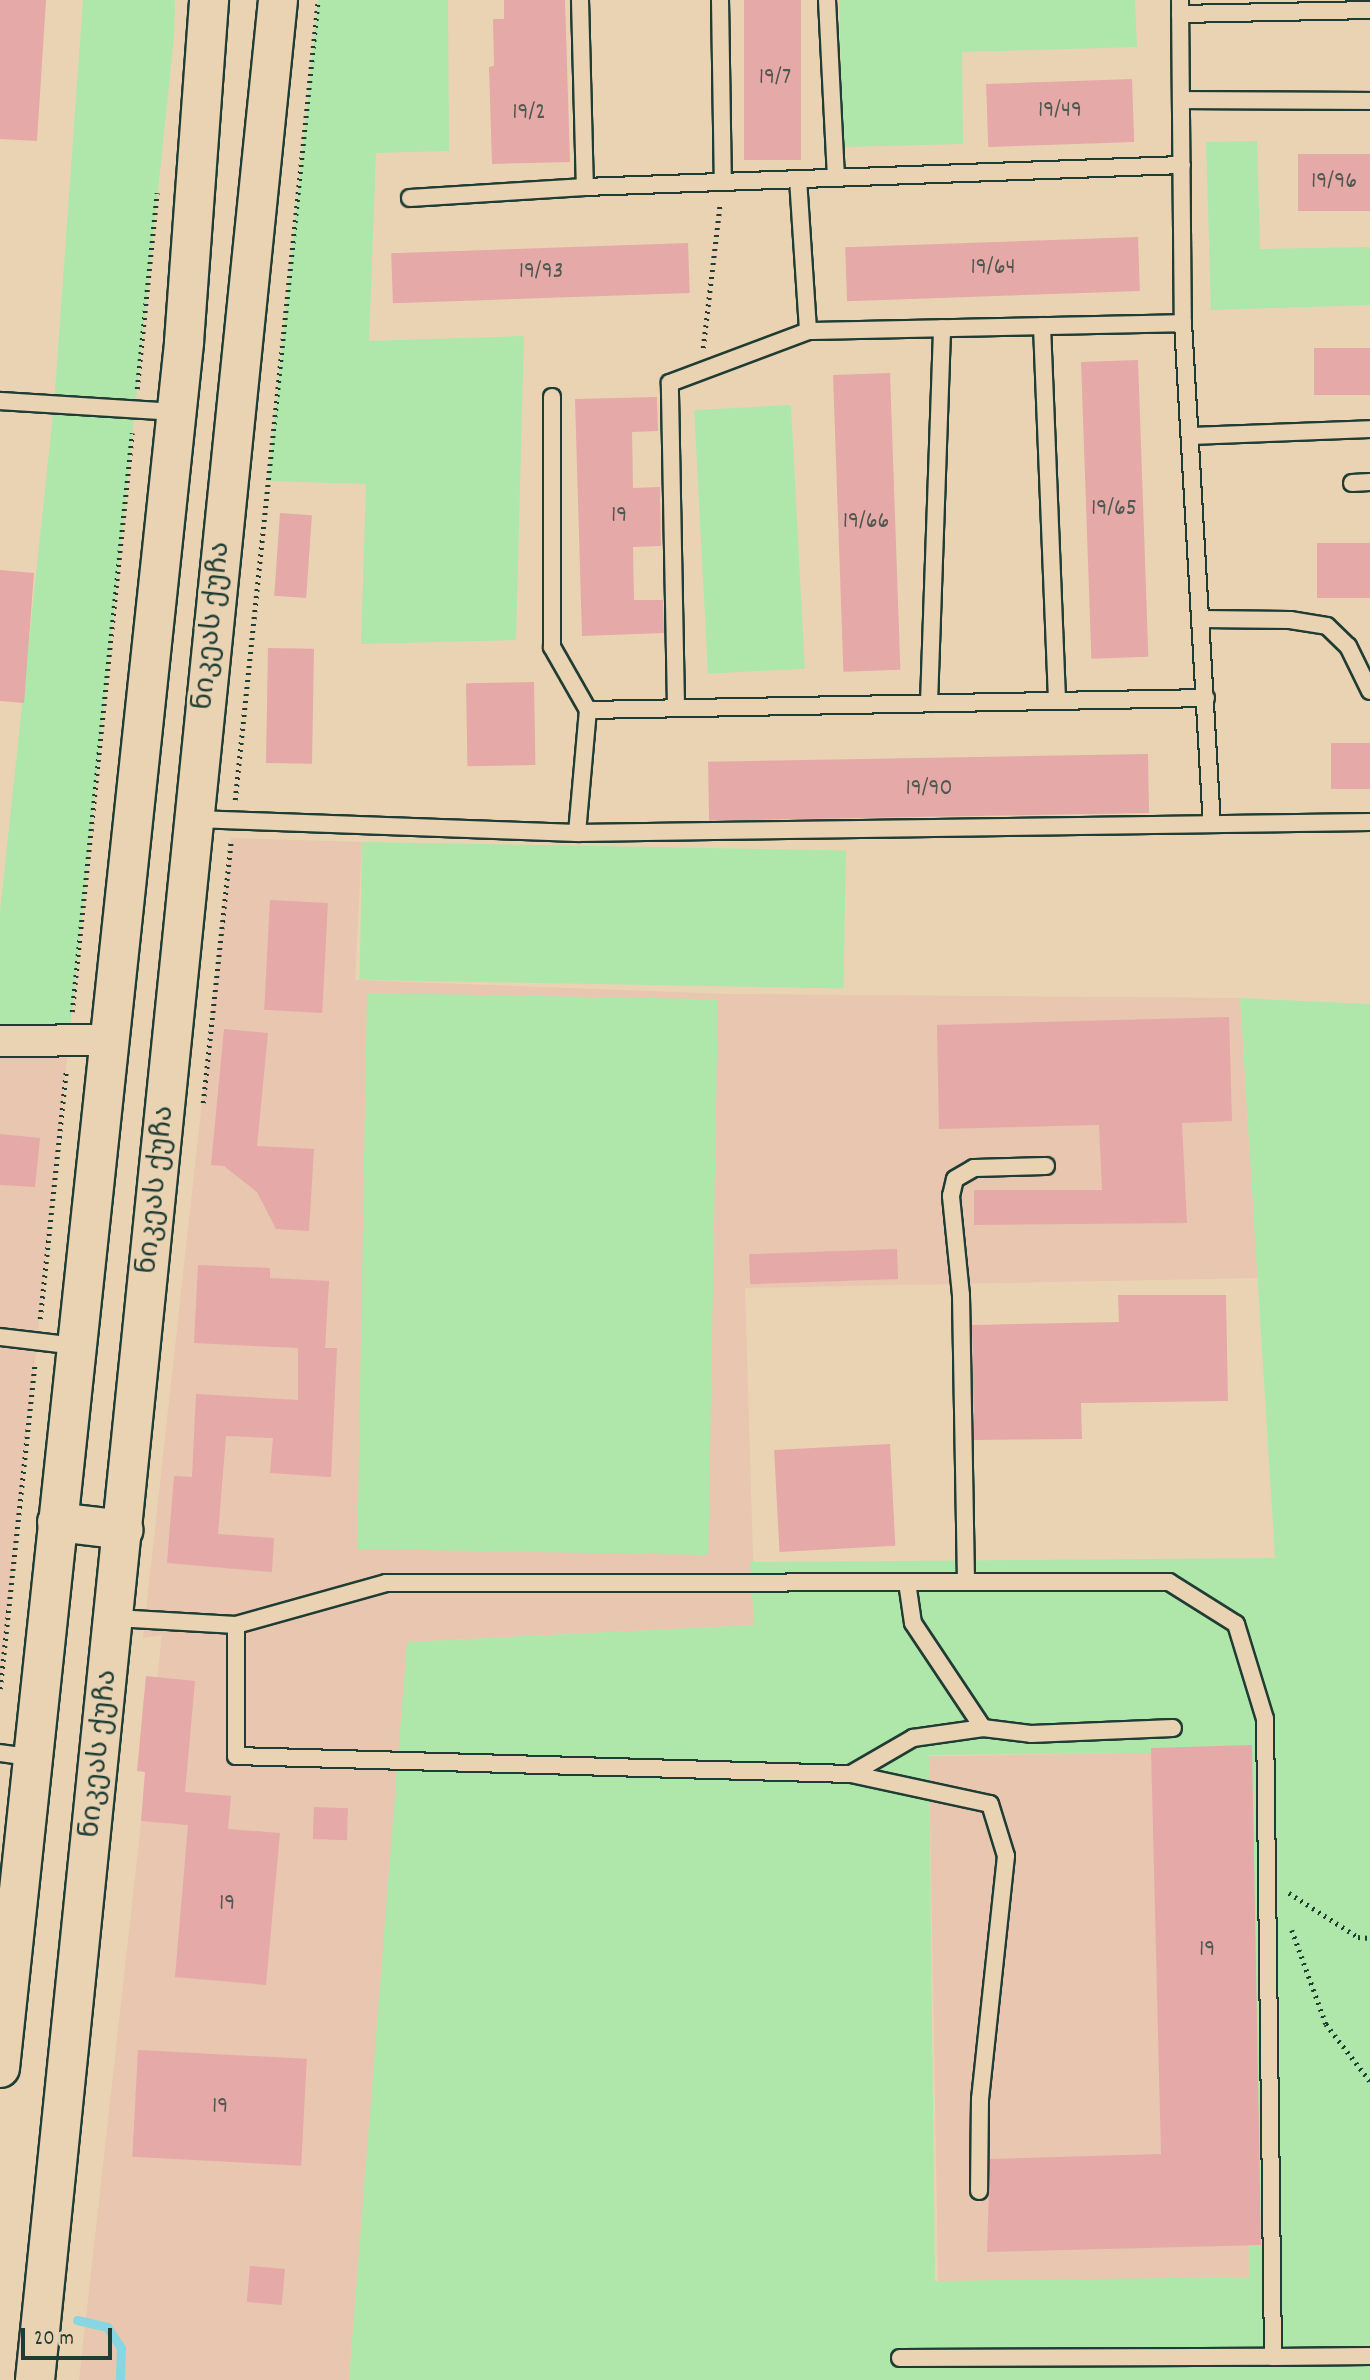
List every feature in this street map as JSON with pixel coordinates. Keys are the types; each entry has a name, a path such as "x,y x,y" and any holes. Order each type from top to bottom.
{"main road":[{"path":"0,2068 15,1755 57,1522 176,412 209,0"},
{"name":"ნიკეას ქუჩა","path":"35,2380 124,1530 278,0"},
{"path":"57,1522 124,1530"}],"street":[{"path":"0,1041 108,1040"}],"lane":[{"path":"580,0 585,187"},
{"path":"720,0 723,182"},
{"path":"827,0 836,178"},
{"path":"1212,822 1183,323 1180,7 1370,10"},
{"path":"1181,100 1370,101"},
{"path":"410,198 585,187 1182,165"},
{"path":"799,179 808,331"},
{"path":"676,706 670,383 808,331 1183,323"},
{"path":"1041,326 1057,701"},
{"path":"929,702 942,328"},
{"path":"552,397 552,647 588,710 577,833"},
{"path":"0,401 176,412"},
{"path":"1191,436 1370,429"},
{"path":"1352,483 1370,482"},
{"path":"1202,619 1290,620 1326,626 1348,646 1370,691"},
{"path":"588,710 676,706 1206,698"},
{"path":"195,819 577,833 1212,822 1370,822"},
{"path":"966,1582 961,1295 953,1187 955,1179 974,1168 1046,1166"},
{"path":"0,1337 75,1346"},
{"path":"907,1582 913,1623 983,1728"},
{"path":"115,1618 236,1625 386,1583 1169,1582 1236,1624 1265,1719 1273,2357"},
{"path":"236,1625 236,1756 851,1774 990,1804 1006,1856 980,2099 979,2191"},
{"path":"851,1774 913,1738 983,1728 1031,1734 1173,1728"},
{"path":"900,2358 1370,2356"}],"path":[{"path":"218,968 317,0"},
{"path":"700,372 723,182"},
{"path":"38,1329 158,188"},
{"path":"0,1689 36,1356"},
{"path":"1267,1879 1358,1937 1370,1938"},
{"path":"1290,1926 1326,2024 1370,2081"}],"shaded area":[{"path":"231,838 362,842 355,980 728,994 1240,998 1258,1278 745,1288 755,1625 408,1642 349,2380 79,2380 162,1635 143,1638"},
{"path":"69,1040 2,1672 0,1689 0,1041"},
{"path":"1243,1751 1252,2277 938,2282 929,1756"}],"green space":[{"path":"83,0 175,0 174,37 69,1040 0,1041 0,912 54,405"},
{"path":"318,0 448,0 449,151 376,153 369,341 524,336 516,640 361,644 366,484 268,481"},
{"path":"839,0 1135,0 1137,47 962,52 963,144 843,147"},
{"path":"1257,141 1260,249 1370,247 1370,305 1211,310 1206,142"},
{"path":"791,405 805,669 708,674 694,410"},
{"path":"362,842 846,850 844,988 360,980"},
{"path":"367,993 718,999 708,1555 357,1549"},
{"path":"1240,998 1370,1004 1370,2380 349,2380 407,1642 754,1625 750,1562 1275,1558","holes":["1242,1752 1249,2277 935,2281 929,1755"]}],"building":[{"path":"0,0 46,0 37,141 0,139"},
{"path":"504,0 565,0 570,162 492,164 489,67 494,66 493,19 504,19"},
{"path":"744,0 801,0 801,160 744,160"},
{"path":"1132,79 1134,142 988,147 986,84"},
{"path":"1298,154 1370,154 1370,211 1298,211"},
{"path":"1138,237 1140,291 847,301 845,247"},
{"path":"688,243 690,293 393,303 391,253"},
{"path":"1314,348 1370,348 1370,395 1314,395"},
{"path":"1138,360 1148,657 1091,659 1081,362"},
{"path":"890,373 900,670 843,672 833,375"},
{"path":"657,397 658,431 632,432 633,488 660,487 661,546 633,547 634,600 663,600 664,633 582,636 575,399"},
{"path":"280,513 312,515 306,598 274,596"},
{"path":"1317,543 1370,543 1370,598 1317,598"},
{"path":"0,570 34,573 24,703 0,701"},
{"path":"268,648 314,649 312,764 266,763"},
{"path":"534,682 535,765 467,766 466,683"},
{"path":"1331,743 1370,743 1370,789 1331,789"},
{"path":"1148,754 1149,813 709,821 708,762"},
{"path":"270,900 328,903 322,1013 264,1010"},
{"path":"1229,1017 1232,1121 1182,1123 1187,1223 974,1225 974,1190 1102,1190 1099,1125 939,1129 937,1025"},
{"path":"224,1029 268,1033 257,1146 314,1149 309,1231 276,1229 257,1192 224,1166 211,1165"},
{"path":"0,1134 40,1138 35,1187 0,1185"},
{"path":"897,1249 898,1279 750,1284 749,1254"},
{"path":"198,1265 270,1268 270,1278 329,1281 325,1348 337,1348 331,1477 270,1473 273,1438 226,1436 218,1534 274,1538 272,1572 167,1563 174,1476 192,1477 196,1394 298,1400 298,1348 194,1343"},
{"path":"1118,1295 1226,1295 1228,1401 1081,1403 1082,1439 974,1440 972,1325 1119,1322"},
{"path":"890,1444 895,1546 779,1552 774,1450"},
{"path":"146,1676 195,1681 185,1792 231,1796 228,1829 280,1833 266,1985 175,1977 188,1825 141,1821 145,1772 137,1771"},
{"path":"1252,1745 1261,2245 987,2252 990,2159 1161,2154 1151,1748"},
{"path":"314,1807 348,1808 347,1840 313,1839"},
{"path":"138,2050 307,2059 301,2166 132,2157"},
{"path":"250,2266 285,2269 282,2305 247,2302"}],"waterway":[{"path":"77,2320 107,2327 121,2348 120,2380"}]}
